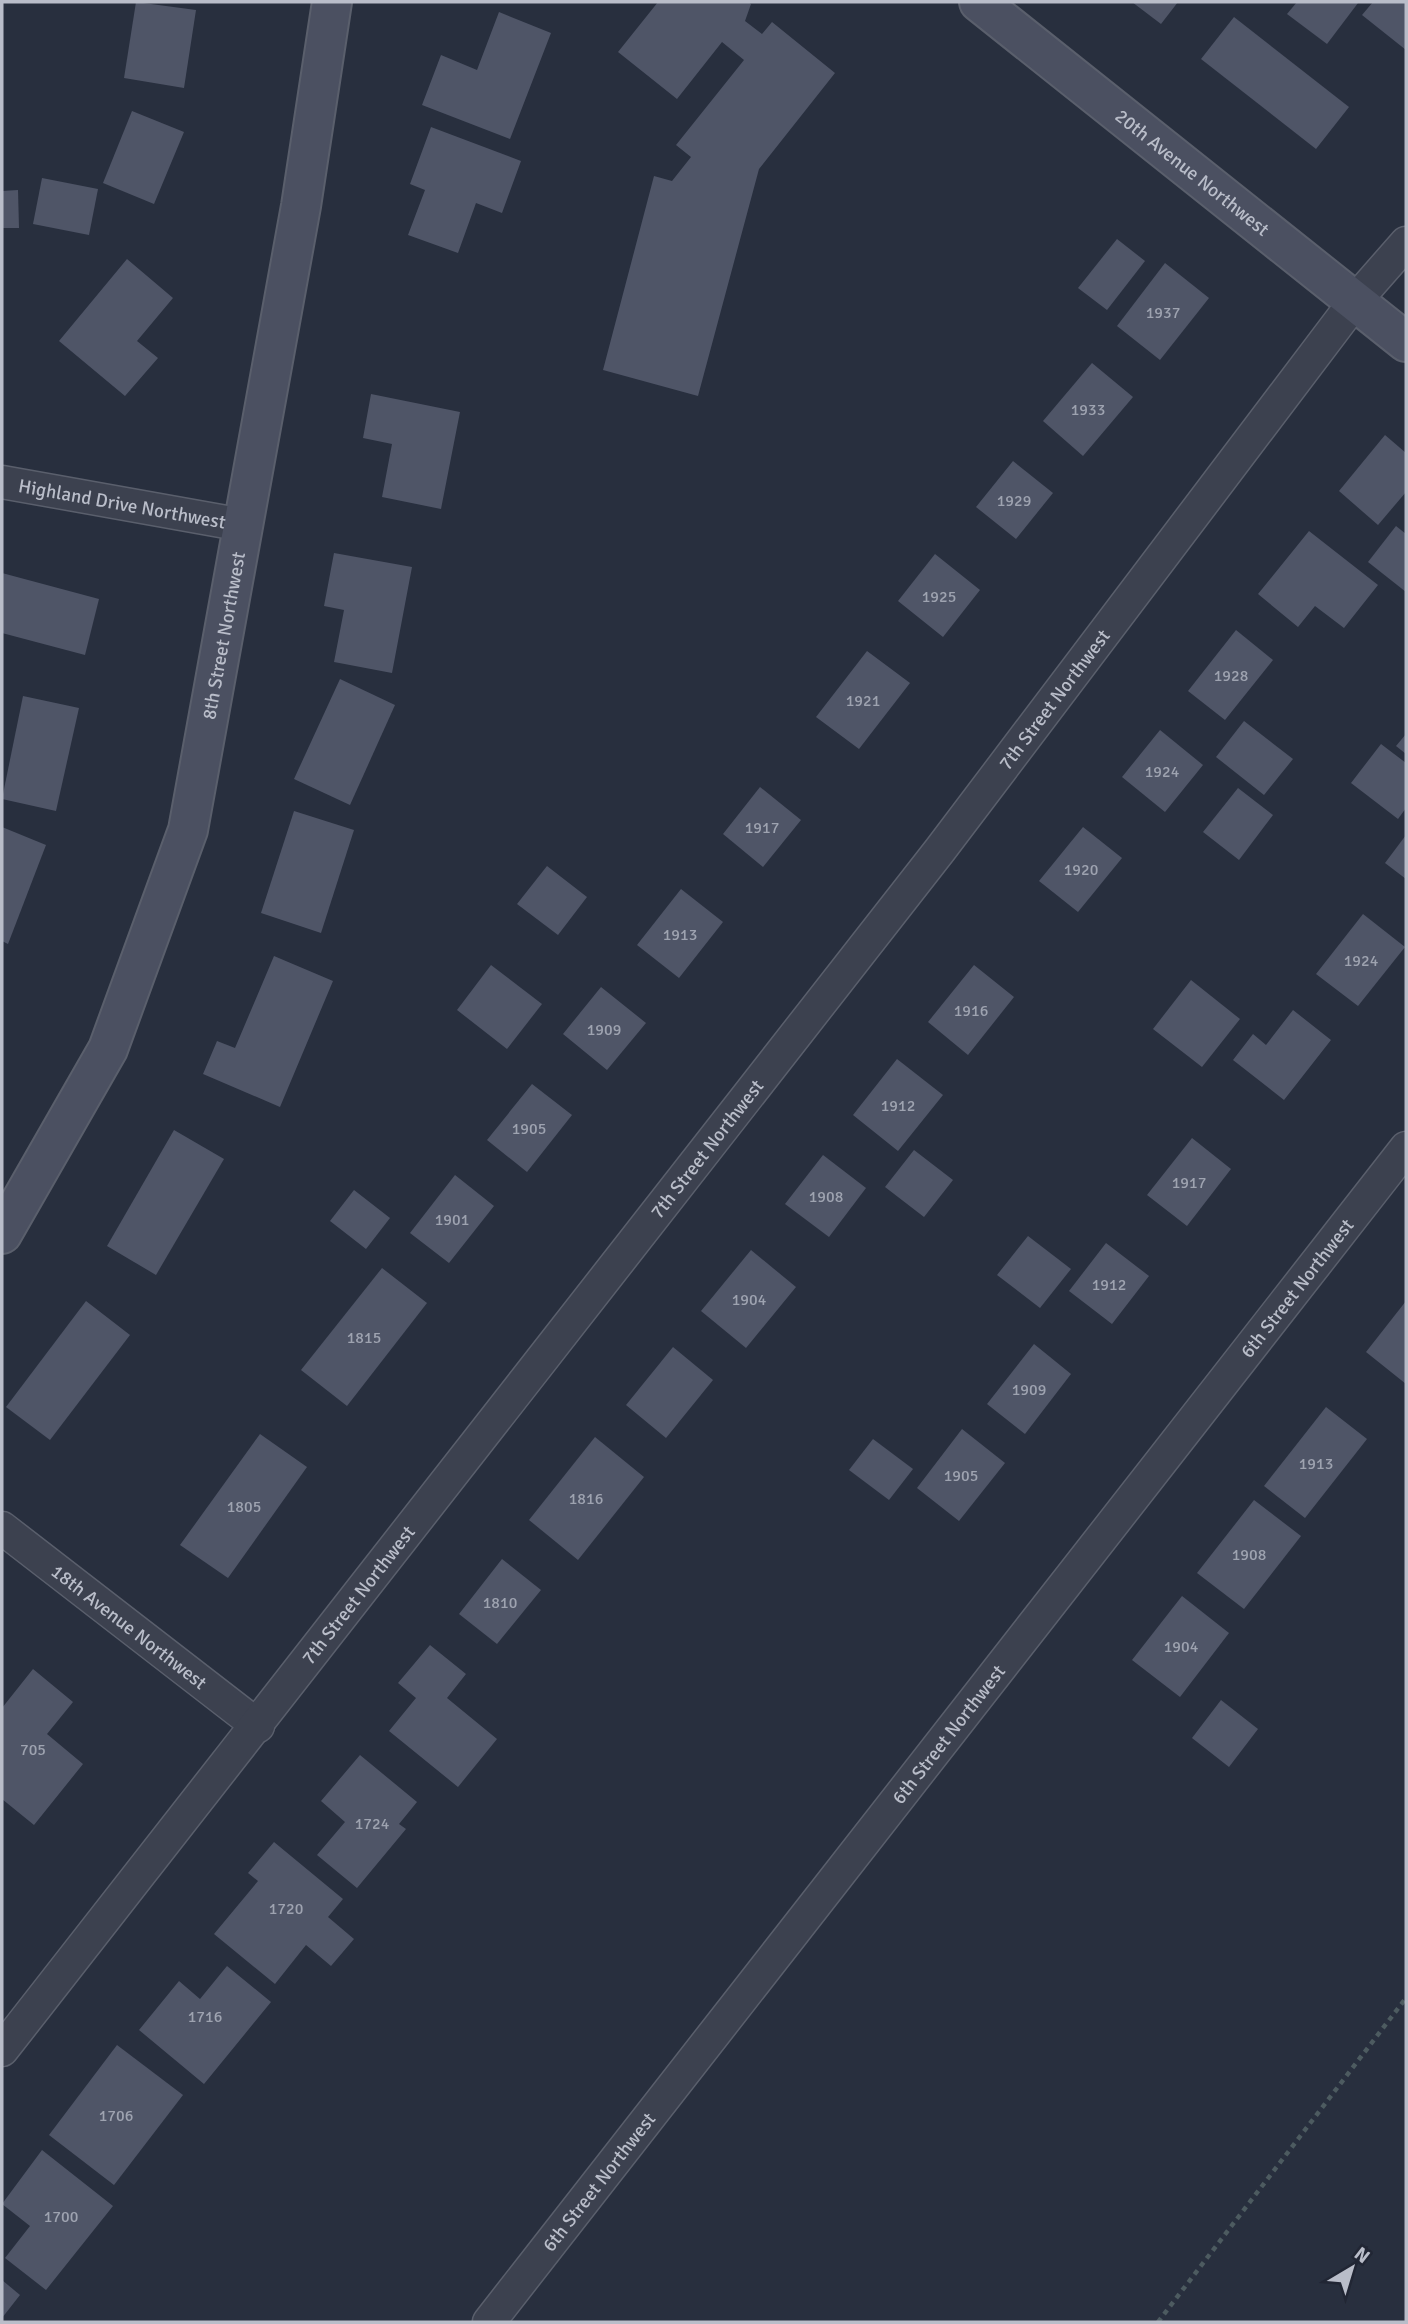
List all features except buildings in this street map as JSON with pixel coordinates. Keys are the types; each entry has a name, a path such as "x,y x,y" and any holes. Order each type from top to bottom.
{"street":[{"name":"8th Street Northwest","path":"2,1234 108,1049 188,830 301,206 332,2"},
{"name":"20th Avenue Northwest","path":"979,2 1406,342"},
{"name":"7th Street Northwest","path":"2,2050 258,1726 940,850 1356,300 1406,243"},
{"name":"Highland Drive Northwest","path":"2,482 243,525"},
{"name":"6th Street Northwest","path":"489,2322 1406,1148"},
{"name":"18th Avenue Northwest","path":"2,1528 258,1726"}],"path":[{"path":"1158,2322 1406,1998"}]}
